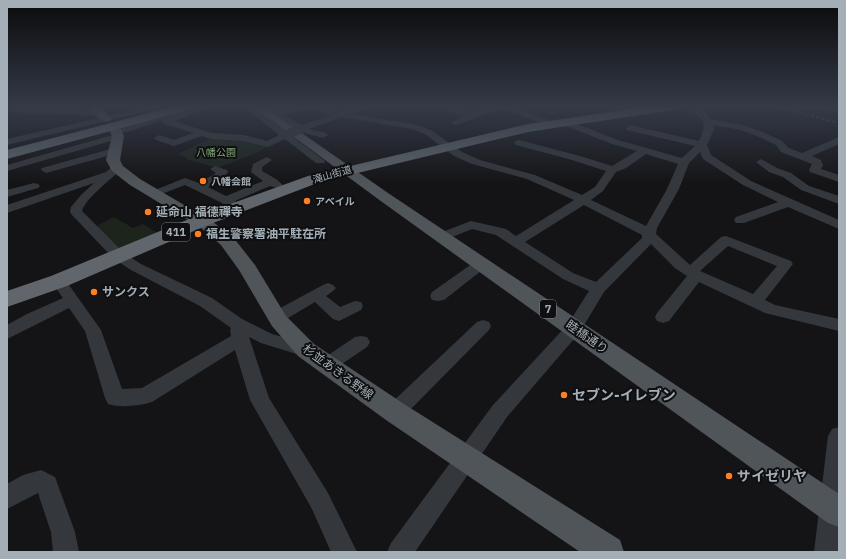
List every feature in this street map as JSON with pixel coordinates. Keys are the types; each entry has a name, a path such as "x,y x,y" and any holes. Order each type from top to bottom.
{"highway":[{"path":"7,149 72,132"},
{"path":"7,155 92,132"},
{"name":"滝山街道","path":"7,299 59,281 201,222 231,204 346,170 515,132"}],"main road":[{"path":"110,132 114,151 113,171"},
{"name":"睦橋通り","path":"293,132 836,510"},
{"name":"杉並あきる野線","path":"113,171 127,177 201,222 228,242 248,269 277,317 306,350 465,459 608,552"}],"street":[{"path":"7,142 51,132"},
{"path":"7,168 81,132"},
{"path":"282,132 320,161"},
{"path":"268,144 292,132"},
{"path":"313,132 323,135"},
{"path":"427,132 434,135 458,154 476,162 531,177 635,225 646,231 680,265 693,273 771,309 839,325"},
{"path":"585,132 644,152 684,162"},
{"path":"647,132 702,145"},
{"path":"400,552 500,411 574,328 598,289 648,239 651,228 673,189 684,162 702,145 708,132"},
{"path":"755,132 779,143 785,150 817,162 818,165 814,170 839,179"},
{"path":"159,138 174,143 201,133 223,138 244,138 288,148"},
{"path":"802,157 839,140"},
{"path":"519,143 576,158 612,170"},
{"path":"702,145 707,157 725,170 764,192 839,225"},
{"path":"46,170 114,151"},
{"path":"516,242 599,189 612,170 622,166 644,152"},
{"path":"154,194 185,181 200,187 231,204 274,183 256,172 257,166 266,160"},
{"path":"761,162 773,170 787,175 805,188 839,200"},
{"path":"200,187 214,180 223,172 214,169"},
{"path":"34,186 8,194 12,207 113,171"},
{"path":"113,171 85,197 77,207 76,212 119,256 206,302 238,331 306,350"},
{"path":"663,317 693,273 740,224 788,203"},
{"path":"442,237 467,226 475,225 501,232 568,276 598,289"},
{"path":"726,240 786,264 755,302"},
{"path":"438,296 481,264"},
{"path":"59,281 93,330 115,398 145,396 238,331"},
{"path":"277,317 322,291 340,315 355,306"},
{"path":"7,333 33,318 73,300"},
{"path":"395,412 483,326"},
{"path":"238,331 260,400 320,501 344,552"},
{"path":"327,365 361,342"},
{"path":"827,552 836,510 839,436"},
{"path":"7,496 31,483 41,481 47,485 63,532 66,552"}],"green space":[{"name":"八幡公園","path":"213,137 270,145 256,153 217,168 186,159 187,158 178,154"},
{"path":"114,217 133,228 143,224 159,234 117,251 93,228"}],"place":[{"name":"八幡会館","path":"203,181"},
{"name":"アベイル","path":"307,201"},
{"name":"延命山 福德禪寺","path":"148,212"},
{"name":"福生警察署油平駐在所","path":"198,234"},
{"name":"サンクス","path":"94,292"},
{"name":"セブン-イレブン","path":"564,395"},
{"name":"サイゼリヤ","path":"729,476"}]}
